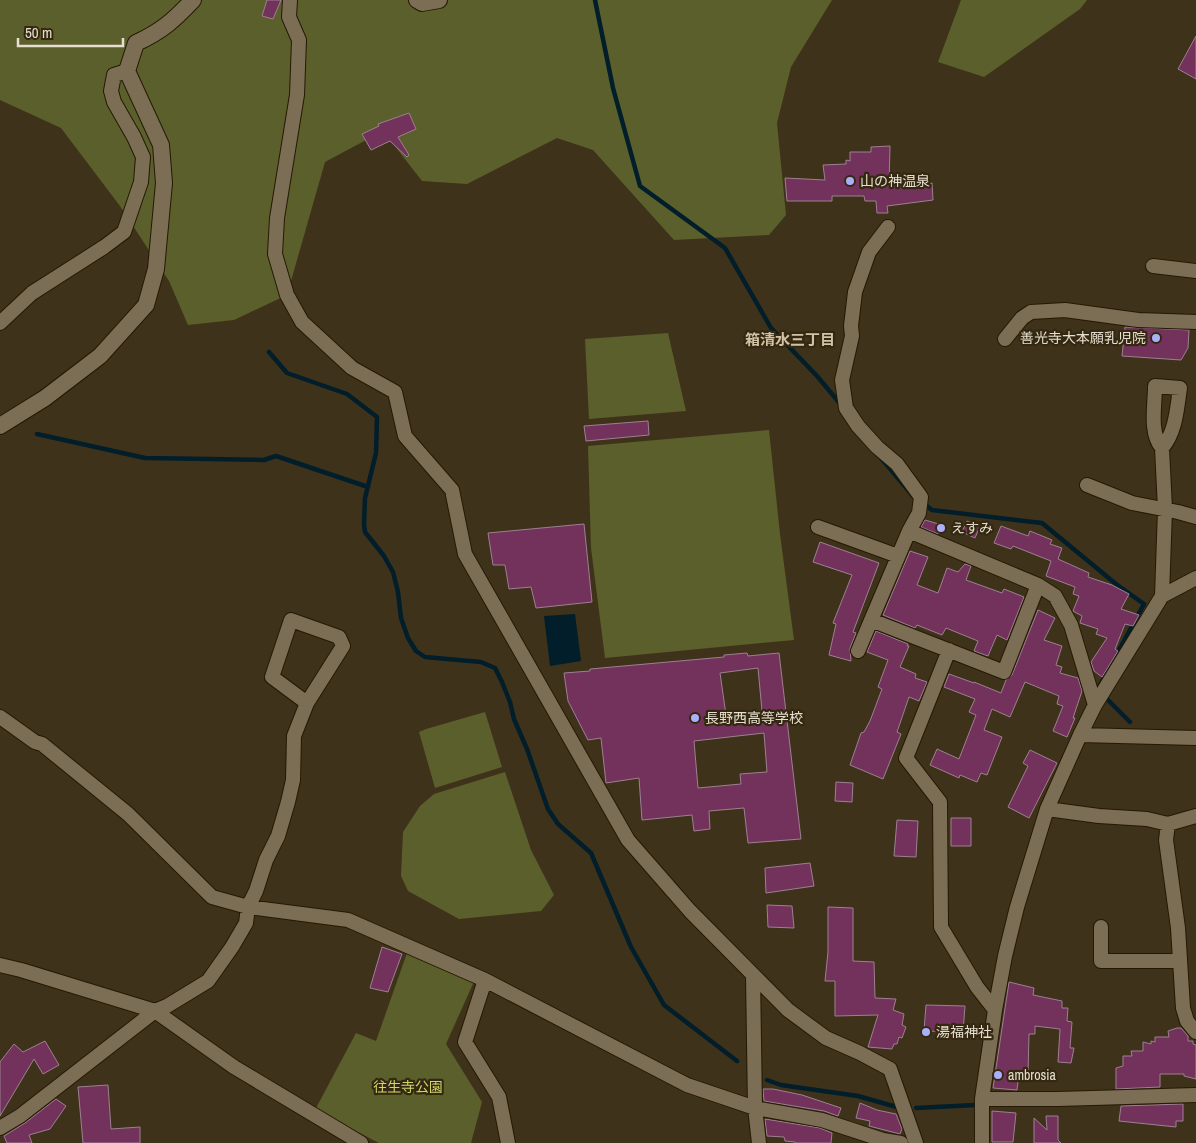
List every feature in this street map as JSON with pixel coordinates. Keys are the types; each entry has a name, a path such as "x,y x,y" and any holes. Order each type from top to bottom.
{"street":[{"path":"0,426 45,398 100,356 146,304 156,269 164,183 161,145 127,71 136,43 153,35 174,21 193,0"},
{"path":"290,0 289,17 299,40 298,95 277,218 275,254 287,296 302,322 352,368 396,392 405,436 452,490 465,554 628,840 690,911 788,1010 826,1038 890,1069 916,1143"},
{"path":"417,0 422,4 439,0"},
{"path":"0,323 32,293 124,232 141,182 143,157 114,102 111,91 114,75 127,71"},
{"path":"858,652 898,556 919,513 922,496 896,464 858,426 846,408 842,380 852,336 851,326 855,292 869,252 888,227"},
{"path":"1153,266 1196,271"},
{"path":"1005,338 1022,318 1031,312 1065,310 1138,320 1196,322"},
{"path":"982,1143 982,1099 1005,956 1047,809 1094,705 1162,596 1165,509 1162,448"},
{"path":"1087,485 1132,503 1196,517"},
{"path":"818,526 898,556"},
{"path":"909,531 1038,585 1055,596 1072,625 1094,705"},
{"path":"1162,596 1196,578"},
{"path":"871,620 1004,672 1038,585"},
{"path":"0,1128 20,1116 155,1011 167,1006 208,981 246,923 248,907 256,891 266,860 278,836 285,812 293,780 294,736 307,703 343,646 339,637 292,620 272,677 307,703"},
{"path":"949,650 906,758 940,802 941,928 977,988 995,1010"},
{"path":"0,717 35,742 42,744 128,814 212,897 248,907 348,920 485,980 687,1085 755,1108 822,1120 883,1140 901,1143"},
{"path":"1080,735 1196,738"},
{"path":"1047,809 1099,816 1147,819 1168,824 1196,816"},
{"path":"1168,824 1166,840 1178,928 1183,1008 1187,1021 1196,1032"},
{"path":"1101,927 1101,961 1180,961"},
{"path":"0,965 30,972 155,1011 234,1067 361,1143"},
{"path":"753,975 755,1108 759,1143"},
{"path":"485,980 465,1042 499,1097 508,1143"},
{"path":"982,1099 1058,1099 1196,1094"}],"green space":[{"path":"0,0 832,0 791,67 777,123 786,215 769,235 674,240 593,150 557,138 467,184 422,181 383,131 325,162 287,295 234,320 188,325 169,281 120,206 61,128 0,100"},
{"path":"961,0 1087,0 1080,9 984,77 938,62"},
{"path":"668,333 686,411 589,419 585,339"},
{"path":"769,430 794,640 605,658 591,548 588,446"},
{"path":"485,712 502,767 435,788 419,732"},
{"path":"505,772 531,850 554,895 541,911 459,919 408,891 401,876 403,832 420,806 434,794"},
{"name":"往生寺公園","path":"407,953 476,977 446,1044 482,1102 471,1143 379,1143 315,1110 356,1033 376,1041"}],"water":[{"path":"575,614 581,661 550,666 544,616"}],"building":[{"path":"267,0 281,0 273,19 262,16"},
{"path":"1196,36 1196,79 1178,69"},
{"path":"409,113 416,129 398,137 409,155 407,157 390,141 371,150 362,134 379,126 378,124"},
{"path":"890,146 889,186 932,183 933,200 887,206 888,213 877,213 876,201 865,201 864,196 832,196 832,201 787,201 785,178 825,180 823,165 846,164 846,160 850,161 850,152 871,152 871,147"},
{"name":"善光寺大本願乳児院","path":"1125,327 1189,330 1188,348 1181,360 1122,356"},
{"path":"648,421 649,435 586,441 584,426"},
{"path":"925,520 942,525 938,534 921,527"},
{"path":"967,521 980,526 975,538 962,532"},
{"path":"584,524 592,602 536,608 531,587 509,589 505,565 493,565 488,533"},
{"path":"1001,526 1028,536 1030,531 1052,540 1050,544 1062,548 1058,559 1089,573 1088,577 1112,585 1129,594 1121,609 1139,615 1133,626 1125,624 1115,649 1118,651 1102,677 1094,671 1091,662 1107,638 1096,634 1098,629 1080,623 1082,616 1073,611 1079,596 1073,594 1075,587 1046,576 1051,561 1013,546 1011,549 994,543"},
{"path":"820,542 879,563 853,632 856,633 850,648 851,661 829,655 836,624 833,623 852,575 813,562"},
{"path":"910,551 928,557 917,585 938,593 947,568 958,572 965,564 971,566 966,580 1002,593 1004,589 1024,597 1007,640 997,635 988,656 974,651 978,641 946,628 942,635 917,625 915,628 883,615"},
{"path":"1038,610 1055,618 1044,640 1062,646 1056,665 1062,667 1060,673 1078,678 1082,691 1073,718 1075,718 1067,737 1053,731 1063,706 1057,704 1059,696 1025,682 1010,717 992,709 984,730 1002,737 987,775 981,773 977,782 960,775 959,778 930,765 937,749 959,759 976,715 969,712 975,699 944,687 949,674 1001,693 1006,680 1012,675"},
{"path":"876,631 908,644 907,646 909,646 900,667 916,674 915,678 927,682 919,701 909,697 897,732 901,734 883,779 850,765 861,733 864,732 870,721 882,689 878,687 888,660 867,652"},
{"path":"747,653 748,656 779,653 801,839 748,843 744,808 709,811 710,829 694,831 692,815 642,820 639,778 606,783 601,738 588,740 568,701 564,673 724,657 724,655","holes":["758,668 762,711 726,715 720,673","764,733 767,772 740,774 741,784 698,788 694,741"]},
{"path":"1030,750 1057,763 1029,818 1008,807 1028,766 1023,763"},
{"path":"836,782 853,783 852,802 835,801"},
{"path":"951,818 971,818 971,846 951,846"},
{"path":"897,820 918,821 916,857 894,856"},
{"path":"810,863 814,886 766,893 765,868"},
{"path":"767,905 792,906 794,928 768,927"},
{"path":"828,907 853,908 853,961 874,962 875,998 896,999 893,1010 904,1014 902,1025 906,1027 902,1038 899,1037 897,1044 894,1044 892,1049 868,1047 878,1015 835,1016 835,981 825,981 828,952"},
{"path":"382,947 402,954 388,992 370,988"},
{"path":"1009,982 1034,988 1033,995 1062,1001 1062,1008 1068,1008 1067,1021 1072,1022 1070,1048 1074,1048 1071,1063 1058,1062 1060,1029 1035,1026 1035,1034 1029,1034 1028,1074 1019,1074 1017,1090 993,1088"},
{"path":"926,1005 965,1006 963,1032 924,1031"},
{"path":"1181,1028 1188,1036 1188,1041 1193,1041 1193,1044 1196,1045 1196,1079 1184,1076 1184,1074 1160,1074 1160,1087 1116,1089 1116,1068 1123,1066 1123,1056 1132,1056 1131,1051 1143,1051 1143,1042 1151,1044 1151,1041 1155,1042 1155,1037 1169,1037 1168,1031"},
{"path":"45,1041 59,1065 43,1074 34,1059 0,1116 0,1062 14,1044 23,1052"},
{"path":"108,1085 111,1129 140,1127 140,1143 83,1143 78,1087"},
{"path":"763,1089 773,1089 802,1095 841,1108 838,1116 824,1111 764,1101"},
{"path":"56,1099 66,1106 50,1129 29,1135 32,1143 7,1143 4,1136 25,1123"},
{"path":"860,1103 877,1110 896,1114 902,1129 900,1134 869,1126 870,1121 856,1118"},
{"path":"1183,1104 1183,1121 1176,1121 1176,1127 1119,1121 1121,1106"},
{"path":"992,1111 1016,1113 1013,1142 992,1142"},
{"path":"1046,1116 1058,1116 1058,1140 1061,1143 1034,1143 1034,1118 1047,1130"},
{"path":"765,1119 820,1128 832,1133 831,1143 795,1143 785,1141 784,1137 767,1136"}],"waterway":[{"path":"595,0 613,88 640,186 725,248 771,328 817,376 842,406"},
{"path":"269,352 287,373 347,394 377,417 376,453 365,498 365,532 384,556 393,572 401,618 408,638 416,651 425,657 481,662 495,668 510,702 514,719 527,749 548,809 558,824 591,853 631,947 664,1005 737,1061"},
{"path":"37,434 145,458 264,460 276,456 368,487"},
{"path":"881,458 913,496"},
{"path":"923,503 932,510 1042,523 1116,584 1144,604 1098,689"},
{"path":"1103,695 1130,722"},
{"path":"767,1080 781,1085 858,1096 900,1108"},
{"path":"916,1108 975,1105"}],"place":[{"name":"山の神温泉","path":"850,181"},
{"name":"善光寺大本願乳児院","path":"1156,338"},
{"name":"えすみ","path":"941,528"},
{"name":"長野西高等学校","path":"695,718"},
{"name":"湯福神社","path":"926,1032"},
{"name":"ambrosia","path":"998,1075"}],"district":[{"name":"箱清水三丁目","path":"790,339"}]}
